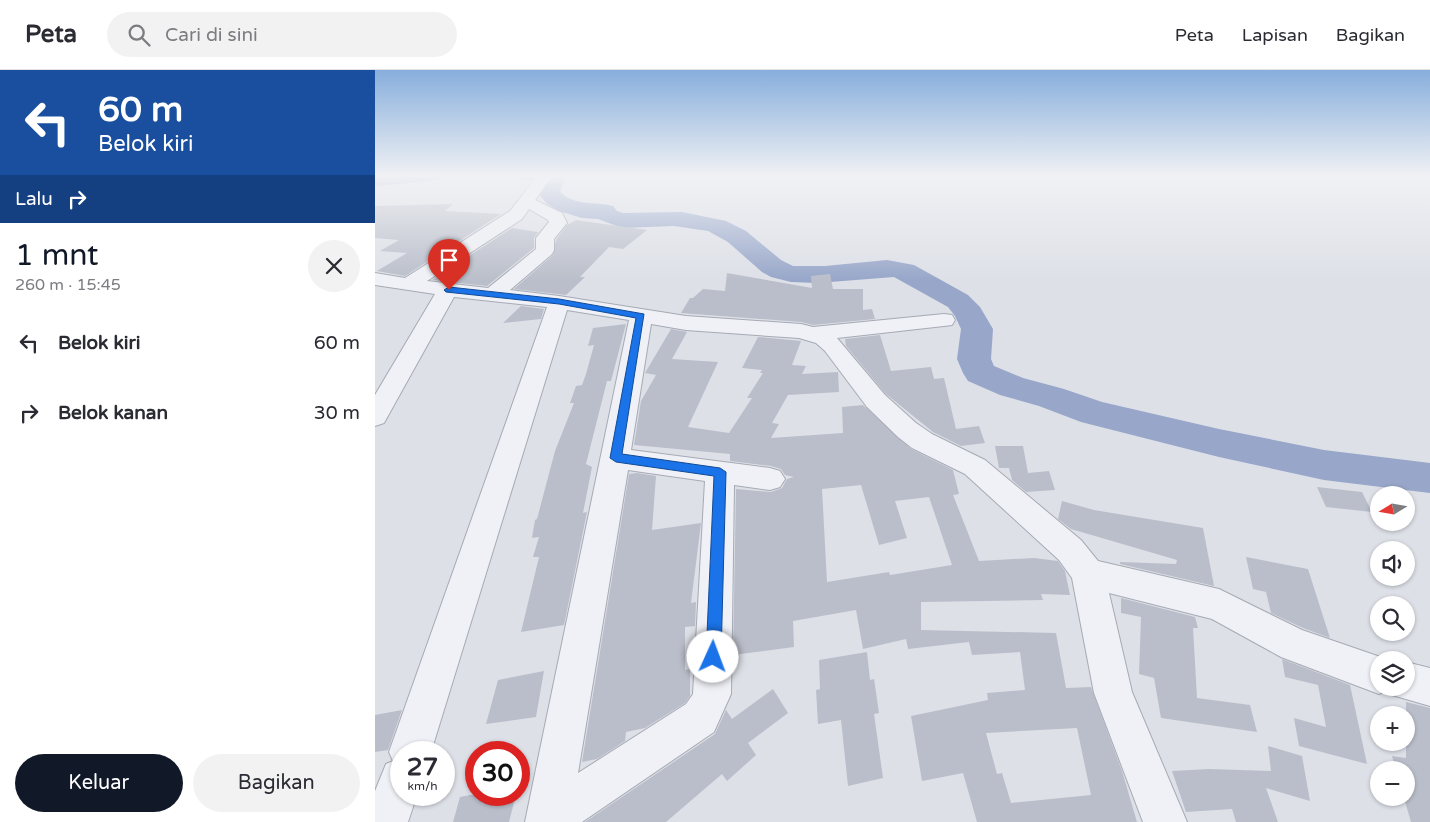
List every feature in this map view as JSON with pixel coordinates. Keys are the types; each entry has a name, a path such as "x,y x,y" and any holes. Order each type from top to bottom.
{"street":[{"path":"409,283 508,221 519,210"},
{"path":"492,295 545,250 545,238 558,223 556,217 543,210"},
{"path":"375,278 449,290 559,302 686,323 813,334 944,320"},
{"path":"375,417 449,290"},
{"path":"414,741 559,302"},
{"path":"547,821 641,316"},
{"path":"813,334 833,346 876,401 907,430 922,441 975,467 1070,550 1088,573 1113,693 1165,822"},
{"path":"616,458 769,479"},
{"path":"547,821 700,718 707,707 712,694 720,472"},
{"path":"1088,573 1219,605 1294,645 1370,672"},
{"path":"1415,684 1430,687"},
{"path":"386,822 392,806"}],"building":[{"path":"375,210 446,210 501,214 405,276 377,271 407,253 380,251 399,240 375,238"},
{"path":"576,220 647,230 623,249 609,247 580,277 585,277 566,295 514,289 553,255 556,240 567,225"},
{"path":"512,228 538,232 534,238 534,248 487,286 432,280"},
{"path":"727,273 812,288 811,276 830,274 833,289 863,289 863,310 872,309 875,319 813,325 801,322 681,313 690,298 693,298 703,289 725,291"},
{"path":"521,306 544,309 541,319 503,323"},
{"path":"626,324 611,381 607,381 586,464 592,467 583,513 587,512 564,625 521,632 539,557 533,557 539,537 532,538 535,520 537,519 555,451 574,403 570,403 576,386 582,385 586,374 594,345 588,346 593,328"},
{"path":"671,329 687,332 672,359 718,362 688,427 729,433 752,398 747,398 763,373 760,373 762,370 742,368 758,337 801,341 792,365 806,366 802,374 838,372 839,392 788,395 772,423 779,424 771,438 843,433 842,407 863,405 911,449 953,470 959,494 953,495 979,561 1034,558 1058,561 1065,571 1070,595 1041,594 1043,600 921,602 921,630 1056,633 1066,688 1091,687 1122,771 1137,822 977,822 963,773 922,781 911,716 988,700 987,693 1025,690 1020,652 972,655 969,642 908,649 906,639 863,649 856,610 793,621 794,647 733,655 736,489 771,492 782,488 787,479 794,477 785,475 781,469 771,466 730,461 730,454 634,445 641,401 656,375 645,373","holes":["861,485 879,545 907,538 895,501 929,497 952,565 890,575 889,572 827,582 822,489","1077,728 1091,795 1011,803 1002,773 997,774 986,733"]},
{"path":"880,335 891,371 931,367 934,379 944,378 956,429 979,426 985,443 961,446 933,432 886,394 846,346 845,339"},
{"path":"995,446 1023,446 1028,473 1049,471 1055,490 1026,492 1012,480 1009,468 999,468"},
{"path":"637,473 656,476 652,530 701,523 691,603 696,602 695,626 685,627 685,670 690,669 690,696 685,703 645,728 626,732 625,741 597,759 582,762 629,474"},
{"path":"1317,487 1362,492 1370,512 1326,507"},
{"path":"1062,501 1094,510 1203,528 1214,586 1120,564 1120,562 1176,564 1177,560 1071,529 1058,519"},
{"path":"1246,557 1308,569 1330,638 1271,613 1266,592 1253,589"},
{"path":"1121,598 1195,617 1198,628 1193,628 1197,698 1250,705 1257,732 1161,718 1154,678 1139,674 1141,617 1121,613"},
{"path":"867,652 870,680 874,679 879,713 874,714 883,778 848,786 841,720 818,724 816,690 820,689 819,660"},
{"path":"1282,659 1350,685 1367,764 1299,746 1294,718 1326,727 1318,685 1285,677"},
{"path":"544,671 536,717 486,724 498,680"},
{"path":"773,689 788,713 748,743 756,755 727,781 722,774 666,822 585,822 715,734 726,710 732,719"},
{"path":"1406,702 1430,708 1430,822 1411,822 1406,806 1415,806 1415,761 1393,761 1392,756 1406,758 1406,751 1415,751 1415,706 1406,706"},
{"path":"402,710 388,750 375,752 375,715"},
{"path":"1268,746 1302,756 1310,801 1266,788 1278,822 1236,822 1232,809 1186,812 1172,771 1209,769 1271,771"},
{"path":"465,796 465,806 513,806 509,822 453,822 460,797"}],"waterway":[{"path":"578,210 590,212 605,211 608,216 629,221 674,219 696,221 717,226 737,236 772,266 791,274 808,275 887,268 898,269 958,301 969,313 977,329 974,359 980,373 1012,387 1051,397 1094,413 1219,443 1324,465 1430,478"}],"route":[{"path":"449,290 559,302 641,316 616,458 720,472 713,657"}]}
